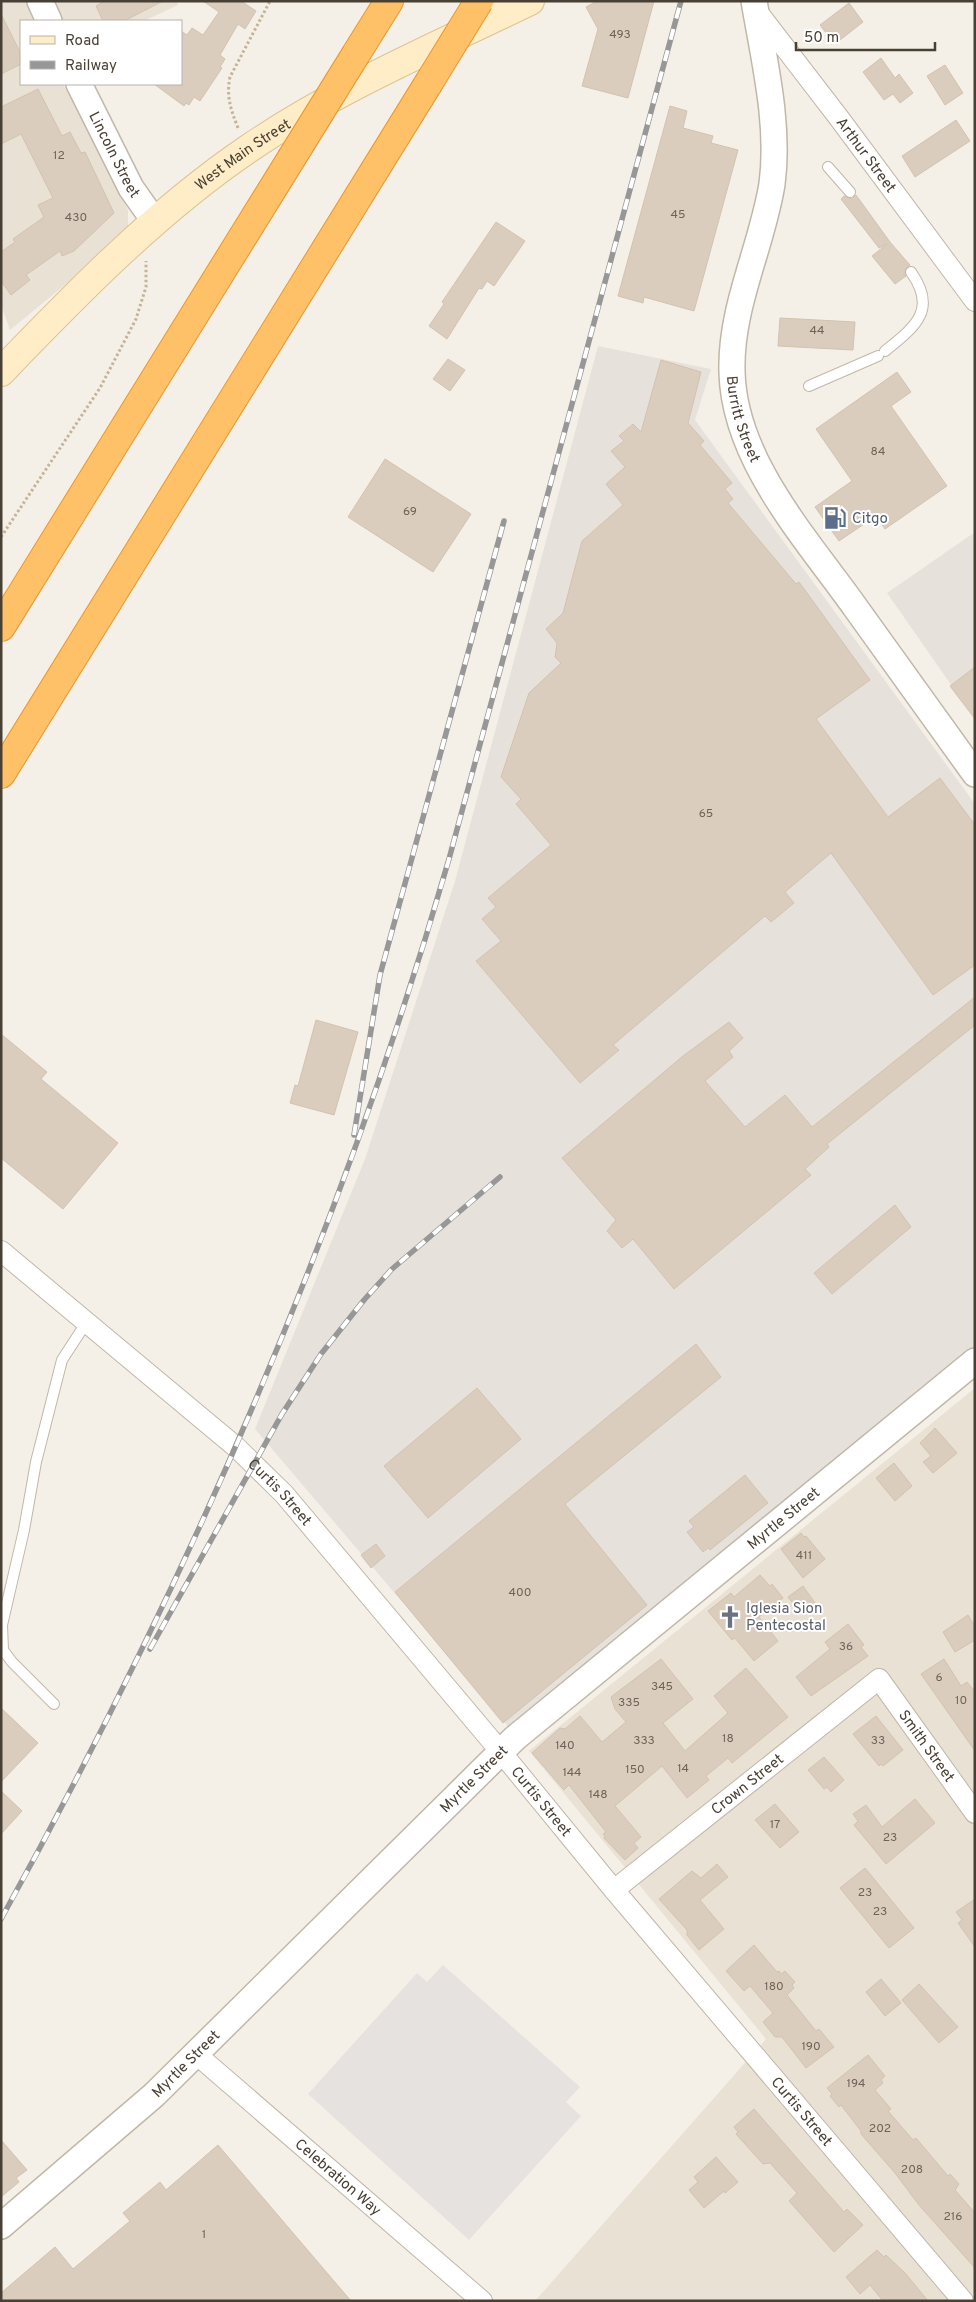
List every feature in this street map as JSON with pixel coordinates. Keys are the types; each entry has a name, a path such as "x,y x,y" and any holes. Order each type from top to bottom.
{"highway":[{"path":"1,628 389,1"},
{"path":"1,774 479,1"}],"main road":[{"name":"West Main Street","path":"1,372 59,313 155,222 215,172 294,120 372,78 530,1"}],"street":[{"path":"40,1 49,20"},
{"name":"Arthur Street","path":"755,6 975,302"},
{"name":"Burritt Street","path":"755,6 771,111 774,162 769,197 740,307 732,349 733,391 738,418 754,458 785,509 975,774"},
{"name":"Lincoln Street","path":"80,85 131,188 155,222"},
{"name":"Curtis Street","path":"1,1251 236,1448 284,1494 501,1752 614,1890 963,2301"},
{"name":"Myrtle Street","path":"1,2226 149,2100 501,1752 533,1723 975,1361"},
{"name":"Smith Street","path":"879,1679 975,1813"},
{"name":"Crown Street","path":"614,1890 879,1679"},
{"name":"Celebration Way","path":"196,2054 481,2300"}],"lane":[{"path":"828,167 850,192"},
{"path":"809,386 881,354 918,321 925,304 920,285 911,272"},
{"path":"54,1704 12,1662 4,1650 2,1625 24,1530 36,1462 62,1360 86,1323"}],"path":[{"path":"238,129 229,106 227,91 230,77 270,1"},
{"path":"1,537 100,388 136,319 146,287 146,260"}],"shaded area":[{"path":"1,1 176,1 178,5 146,20 20,20 20,85 64,85 128,210 128,226 111,247 10,330 1,305"},
{"path":"598,346 711,369 695,420 975,804 975,1350 512,1731 255,1429 365,1159 455,881"},
{"path":"975,532 975,719 887,593"},
{"path":"975,1388 975,2301 535,2301 766,2039 529,1751"},
{"path":"443,1965 580,2087 566,2102 581,2116 469,2240 308,2094 417,1973 427,1982"}],"building":[{"path":"105,1 163,1 126,20 103,20 96,6"},
{"path":"203,1 241,1 256,11 245,29 238,24 220,55 225,59 220,67 222,68 200,101 194,97 189,105 186,103 184,106 155,85 182,85 182,32 187,35 192,28 203,35 219,12"},
{"path":"597,1 654,1 628,98 582,86 598,29 586,7"},
{"path":"849,3 863,22 835,44 820,25"},
{"path":"1,14 20,52 20,64 1,74"},
{"path":"881,58 895,78 899,74 913,93 900,103 893,94 884,100 863,72"},
{"path":"945,65 963,93 945,105 927,76"},
{"path":"38,89 62,136 70,132 81,153 85,152 114,213 74,251 62,256 60,251 26,275 30,280 11,295 1,281 1,252 15,242 13,239 44,217 38,205 53,198 21,134 1,144 1,107"},
{"path":"670,106 687,111 683,128 713,136 711,143 738,150 694,311 644,297 643,303 618,296"},
{"path":"956,120 970,141 915,177 902,156"},
{"path":"856,195 890,242 910,265 905,269 906,276 895,284 872,256 887,244 879,248 841,199 844,196 852,199"},
{"path":"496,222 525,241 494,286 487,281 482,289 479,288 447,339 429,326 444,304 442,302"},
{"path":"780,318 855,322 853,350 778,346"},
{"path":"448,359 465,370 450,391 433,379"},
{"path":"661,360 701,372 688,423 704,441 700,445 732,483 725,489 733,499 728,503 796,584 799,582 870,680 816,719 888,817 940,778 975,825 975,965 933,995 831,853 785,892 794,903 771,922 765,916 613,1045 619,1050 580,1083 476,961 501,941 482,919 496,907 488,898 551,845 516,804 521,799 501,777 529,693 561,663 555,657 557,643 546,629 563,613 582,541 623,505 606,484 625,467 611,451 624,441 619,436 633,424 641,432"},
{"path":"897,372 911,392 891,406 947,486 885,529 876,516 839,541 815,507 852,481 816,429"},
{"path":"385,459 471,514 433,572 348,517"},
{"path":"975,667 975,719 950,686"},
{"path":"975,997 975,1025 827,1144 829,1147 805,1169 811,1175 674,1289 633,1239 622,1248 607,1231 616,1220 562,1158 683,1056 729,1022 743,1038 729,1051 733,1057 705,1081 745,1127 785,1095 812,1127"},
{"path":"316,1020 358,1032 334,1115 290,1103 295,1085 298,1086"},
{"path":"1,1034 47,1072 41,1079 118,1143 63,1209 1,1158"},
{"path":"895,1205 911,1227 832,1294 814,1273"},
{"path":"696,1344 721,1377 565,1504 647,1605 503,1723 395,1592"},
{"path":"477,1388 521,1439 428,1518 384,1466"},
{"path":"935,1428 957,1453 933,1473 923,1462 931,1456 920,1443"},
{"path":"894,1463 912,1486 895,1501 876,1478"},
{"path":"745,1475 768,1503 710,1550 708,1548 703,1552 687,1532 694,1527 689,1521"},
{"path":"801,1533 804,1537 806,1536 825,1559 803,1578 781,1549"},
{"path":"376,1544 385,1556 371,1568 361,1555"},
{"path":"760,1575 770,1586 772,1584 783,1598 759,1617 778,1641 754,1661 735,1638 732,1640 708,1611 731,1593 734,1597"},
{"path":"803,1586 815,1603 801,1614 788,1597"},
{"path":"968,1615 975,1627 975,1640 955,1652 943,1632"},
{"path":"848,1624 864,1645 861,1647 868,1656 811,1696 796,1677 830,1649 825,1642"},
{"path":"661,1659 693,1699 663,1723 685,1751 728,1713 714,1696 746,1668 788,1717 732,1763 728,1758 706,1776 709,1780 687,1798 662,1766 615,1806 641,1837 634,1843 638,1848 625,1860 604,1838 603,1834 606,1832 569,1785 564,1790 532,1753 560,1728 565,1729 580,1716 602,1742 626,1722 615,1709 611,1697"},
{"path":"944,1659 961,1686 967,1682 975,1692 975,1751 921,1674"},
{"path":"1,1708 38,1743 1,1782"},
{"path":"876,1716 903,1750 883,1766 881,1764 879,1766 853,1734"},
{"path":"824,1757 844,1780 831,1792 827,1787 824,1789 808,1770"},
{"path":"1,1791 22,1811 1,1834"},
{"path":"915,1799 935,1823 886,1864 854,1825 858,1821 853,1814 866,1805 882,1827"},
{"path":"775,1804 799,1832 780,1848 755,1820"},
{"path":"717,1864 728,1877 700,1900 724,1929 699,1950 687,1935 687,1930 659,1899 692,1871 701,1878"},
{"path":"865,1868 914,1928 889,1948 840,1888"},
{"path":"975,1899 975,1947 958,1923 962,1920 956,1912"},
{"path":"754,1945 777,1972 779,1971 781,1974 785,1971 795,1982 792,1985 794,1988 787,1995 816,2031 819,2029 834,2047 806,2068 782,2037 775,2037 763,2022 773,2013 750,1986 744,1991 726,1971"},
{"path":"881,1979 901,2003 885,2016 866,1992"},
{"path":"919,1984 958,2027 939,2043 902,2000"},
{"path":"868,2055 885,2076 881,2080 883,2083 875,2090 891,2109 888,2111 913,2140 916,2138 948,2176 950,2174 959,2184 955,2190 975,2213 975,2268 919,2205 895,2173 861,2134 861,2131 841,2105 839,2107 830,2096 832,2094 827,2088"},
{"path":"754,2109 844,2212 847,2209 863,2225 834,2252 789,2201 797,2193 770,2163 763,2164 736,2134 738,2132 734,2127"},
{"path":"1,2140 27,2170 16,2178 19,2182 1,2197"},
{"path":"218,2145 351,2301 1,2301 1,2293 55,2247 73,2269 130,2221 123,2213 160,2182 166,2190"},
{"path":"716,2157 738,2182 704,2208 689,2190 698,2182 694,2177"},
{"path":"877,2250 884,2257 886,2255 906,2274 928,2301 883,2301 870,2285 860,2294 846,2277"}],"railway":[{"path":"1,1919 70,1792 135,1663 197,1533 255,1402 310,1269 360,1134 407,997 449,859 681,1"},
{"path":"354,1135 380,975 504,521"},
{"path":"150,1649 282,1414 321,1354 364,1300 392,1269 500,1177"}],"place":[{"name":"Citgo","path":"835,518"},
{"name":"Iglesia Sion Pentecostal","path":"730,1617"}]}
